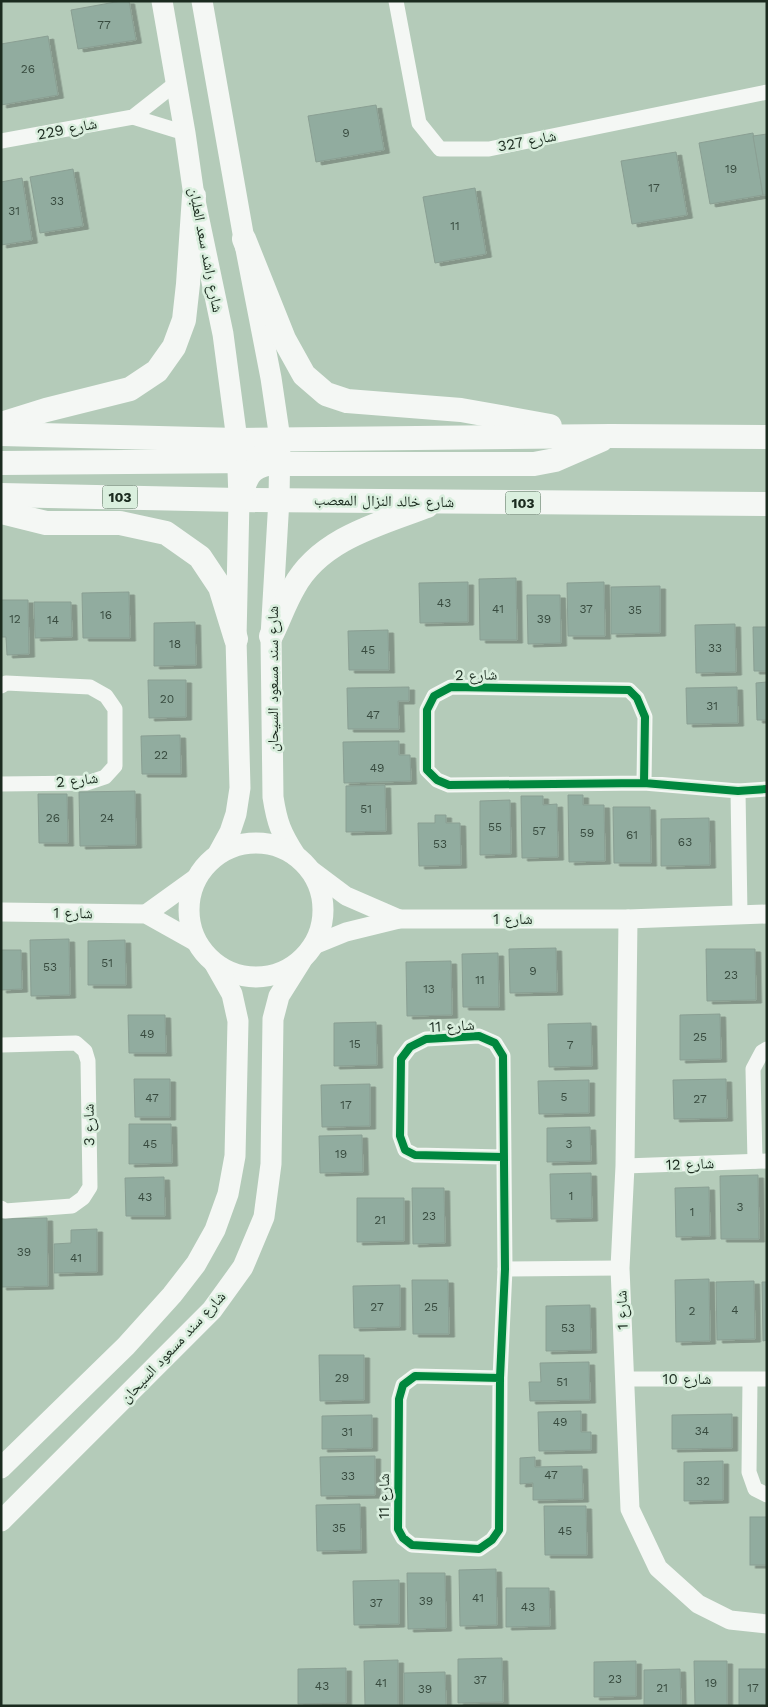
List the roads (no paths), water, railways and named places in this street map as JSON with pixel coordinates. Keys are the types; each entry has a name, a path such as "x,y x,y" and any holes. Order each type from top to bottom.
{"main road":[{"name":"شارع راشد سعد العلبان","path":"162,1 194,196 223,334 237,450 239,500"},
{"path":"202,1 244,239 271,378 280,440 279,499"},
{"path":"1,424 46,410 130,389 157,371 174,347 184,320 194,196"},
{"path":"244,239 284,339 304,375 326,394 347,401 461,410 611,436"},
{"path":"1,434 237,450"},
{"path":"218,854 230,832 236,814 240,788 236,639 239,500 248,475 256,467 267,464 534,464 555,460 611,436"},
{"path":"1,463 237,450 280,440 611,436 767,437"},
{"name":"شارع خالد النزال المعصب","path":"1,495 239,500 767,504"},
{"name":"شارع سند مسعود السيحان","path":"279,499 271,636 273,797 281,833 302,862"},
{"path":"271,636 294,586 308,567 333,545 372,526 440,502"},
{"path":"1,512 46,522 120,524 166,533 200,557 220,587 236,639"},
{"path":"257,842 277,846 302,862 320,886 324,906 322,926 307,953 281,973 258,978 236,974 215,964 204,954 196,942 189,921 189,899 196,878 206,865 218,854 237,845 257,842"},
{"name":"شارع سند مسعود السيحان","path":"1,1521 212,1310 244,1267 264,1217 272,1164 273,1019 279,996 307,953"},
{"path":"1,1468 126,1346 196,1264 215,1230 228,1194 235,1156 238,1021 232,994 215,964"}],"street":[{"name":"شارع 327","path":"396,1 419,123 440,149 489,148 767,92"},
{"name":"شارع 229","path":"1,141 133,117 176,84"},
{"name":"شارع 229","path":"133,117 185,134"},
{"name":"شارع 2","path":"1,686 6,683 90,687 106,696 115,709 115,766 105,777 87,783 1,784"},
{"name":"شارع 2","path":"644,783 646,717 638,698 628,690 451,687 434,696 428,710 427,770 437,780 449,785 644,783 738,791 767,789"},
{"path":"738,791 740,914"},
{"name":"شارع 1","path":"302,862 346,896 399,920"},
{"path":"146,914 196,878"},
{"name":"شارع 1","path":"1,912 146,914 196,942"},
{"name":"شارع 1","path":"307,953 346,932 399,920 628,919 767,914"},
{"name":"شارع 1","path":"628,919 626,1166 620,1268 630,1509 658,1568 698,1604 730,1620 767,1624"},
{"name":"شارع 11","path":"500,1378 415,1376 403,1385 399,1399 398,1529 402,1538 412,1545 479,1549 492,1540 499,1530 500,1378 505,1269 503,1056 495,1043 479,1036 426,1039 410,1047 401,1059 400,1136 405,1150 415,1155 503,1157"},
{"name":"شارع 3","path":"1,1045 76,1043 84,1051 88,1062 90,1187 83,1198 72,1206 5,1211 1,1208"},
{"name":"شارع 12","path":"626,1166 761,1161 753,1069 762,1052 767,1048"},
{"path":"505,1269 620,1268"},
{"name":"شارع 10","path":"624,1378 767,1379"},
{"path":"750,1380 749,1472 755,1489 767,1495"}]}
